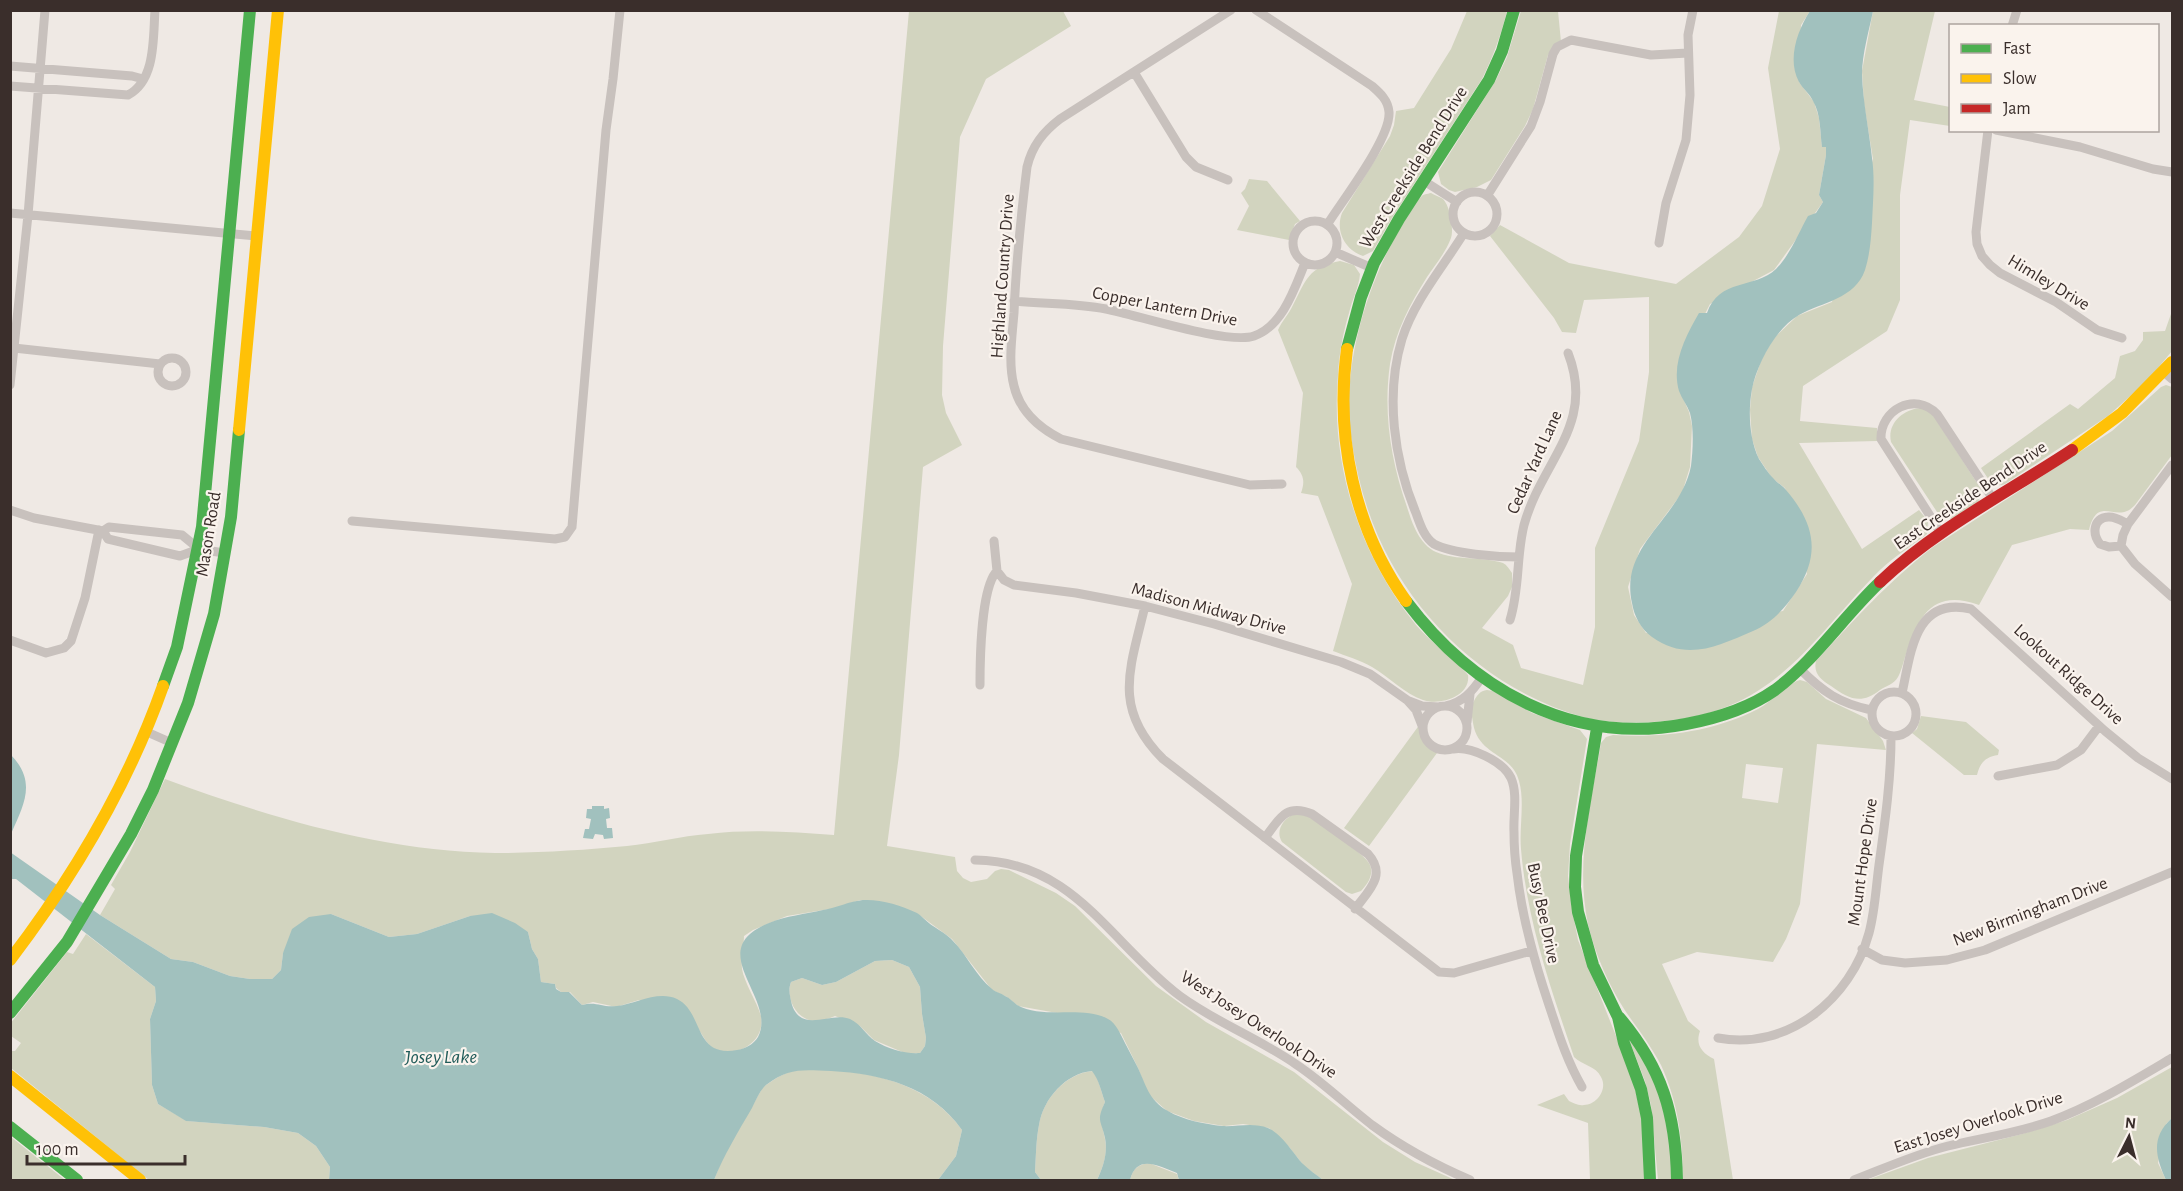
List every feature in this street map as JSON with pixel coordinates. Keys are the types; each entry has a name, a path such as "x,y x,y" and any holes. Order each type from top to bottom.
{"main road":[{"name":"Mason Road","path":"10,960 76,866 120,787 147,732 177,647 199,549 231,232 250,10"},
{"name":"Mason Road","path":"10,1012 67,942 105,882 153,790 188,703 214,614 231,517 278,10"},
{"name":"West Creekside Bend Drive","path":"1514,10 1496,66 1482,92 1389,235 1360,298 1345,367 1343,405 1345,438 1350,476 1362,518 1377,553 1412,610 1436,638 1482,678 1536,708 1567,721 1597,728"},
{"name":"East Creekside Bend Drive","path":"1597,728 1657,730 1683,727 1740,710 1762,698 1800,669 1881,579 1941,533 2102,428 2168,376 2172,362"},
{"path":"1597,728 1579,829 1575,887 1584,939 1593,965 1618,1017 1624,1044 1641,1089 1647,1118 1650,1180"},
{"path":"1618,1017 1648,1053 1665,1092 1676,1141 1677,1180"},
{"path":"10,1076 140,1180"},
{"path":"10,1127 77,1180"}],"street":[{"path":"10,385 14,348 15,284 28,215 45,10"},
{"path":"10,86 128,95 136,91 150,69 155,10"},
{"path":"352,521 548,539 565,537 572,527 606,130 620,10"},
{"name":"Highland Country Drive","path":"1231,10 1060,119 1047,129 1030,154 1014,302 1011,356 1014,387 1027,413 1046,431 1077,445 1238,482 1262,486 1282,484"},
{"path":"1256,10 1372,86 1387,103 1389,113 1385,131 1375,151 1327,225"},
{"path":"1659,243 1666,202 1686,140 1690,95 1688,35 1693,10"},
{"path":"1487,196 1531,126 1553,54 1564,42 1580,40 1651,55 1688,53"},
{"path":"10,66 132,76 143,79"},
{"path":"1134,72 1186,157 1196,167 1228,180"},
{"name":"Himley Drive","path":"1988,132 1976,232 1977,244 1982,256 2000,273 2056,302 2089,326 2122,338"},
{"path":"2006,132 2080,147 2153,169 2172,172"},
{"path":"1424,181 1457,202"},
{"path":"1479,192 1487,196 1494,201 1497,209 1495,226 1481,236 1464,233 1459,229 1453,216 1457,202 1463,196 1471,193 1479,192"},
{"path":"10,213 257,236"},
{"path":"1315,221 1327,225 1336,237 1335,252 1328,261 1319,265 1305,263 1296,254 1293,245 1294,236 1306,223 1315,221"},
{"path":"1464,233 1418,305 1402,339 1394,394 1398,447 1407,489 1428,538 1445,548 1485,555 1519,557"},
{"path":"1335,252 1372,268"},
{"name":"Copper Lantern Drive","path":"1014,302 1104,309 1225,337 1254,336 1265,330 1285,308 1305,263"},
{"path":"14,348 160,364"},
{"name":"Cedar Yard Lane","path":"1510,621 1516,599 1524,527 1530,508 1574,418 1577,388 1568,353"},
{"path":"1941,533 1881,439 1883,422 1889,415 1913,403 1922,403 1930,407 1937,414 1993,499"},
{"path":"2172,465 2128,524 2121,546 2135,564 2172,597"},
{"path":"10,510 34,518 101,531 109,527 182,535 199,549"},
{"path":"2121,546 2109,547 2100,544 2094,533 2096,525 2099,520 2107,516 2128,524"},
{"path":"101,531 108,539 180,556 199,549 224,553"},
{"path":"10,640 46,653 64,648 71,641 85,598 101,531"},
{"path":"980,685 988,591 990,580 997,571 994,541"},
{"name":"Madison Midway Drive","path":"997,571 1004,580 1014,585 1145,606 1214,624 1358,668 1407,700 1422,706 1442,707"},
{"name":"Lookout Ridge Drive","path":"1902,693 1912,647 1928,616 1941,608 1956,605 1971,609 2099,726 2138,758 2172,779"},
{"path":"1145,606 1135,647 1129,689 1130,703 1141,733 1163,759 1439,972 1454,973 1532,951"},
{"path":"1800,669 1816,685 1840,702 1871,710"},
{"path":"1470,694 1464,741 1446,751 1432,746 1427,741 1423,728 1428,714 1454,704 1470,694 1482,678"},
{"path":"1902,693 1914,704 1916,720 1906,733 1899,736 1882,734 1875,728 1871,719 1871,710 1875,701 1882,694 1902,693"},
{"name":"Madison Midway Drive","path":"1407,700 1416,710 1423,728"},
{"path":"1442,707 1459,711 1480,753"},
{"path":"1998,776 2057,765 2081,750 2099,726"},
{"path":"147,732 172,743"},
{"name":"Mount Hope Drive","path":"1718,1038 1737,1042 1756,1040 1789,1029 1816,1014 1842,988 1869,933 1889,788 1891,736"},
{"name":"Busy Bee Drive","path":"1453,749 1465,748 1480,753 1505,770 1513,786 1517,875 1532,951 1567,1060 1582,1087"},
{"path":"1265,838 1286,813 1303,810 1368,854 1377,869 1376,877 1373,886 1355,909"},
{"name":"West Josey Overlook Drive","path":"975,860 997,860 1011,863 1062,887 1094,912 1140,960 1181,996 1228,1026 1295,1063 1394,1141 1425,1159 1470,1180"},
{"name":"New Birmingham Drive","path":"1862,949 1882,960 1905,963 1947,960 1985,950 2172,872"},
{"name":"East Josey Overlook Drive","path":"1854,1180 1947,1146 2050,1121 2120,1088 2172,1058"}],"green space":[{"path":"909,11 1063,11 1071,26 986,79 960,137 943,346 942,395 946,413 962,445 923,467 899,755 887,846 955,857 957,871 971,882 987,879 995,871 1001,869 1009,870 1056,893 1075,906 1156,986 1206,1022 1294,1072 1383,1142 1415,1162 1455,1180 1323,1180 1304,1166 1289,1147 1269,1128 1243,1124 1224,1126 1194,1121 1167,1111 1148,1094 1121,1033 1057,1013 1018,1006 1007,997 992,990 952,939 918,914 860,900 836,908 787,916 744,936 742,969 759,1010 761,1025 759,1033 748,1046 732,1052 715,1049 687,1021 639,1000 616,1007 593,1002 582,1005 570,992 561,992 555,984 541,982 538,959 532,949 528,932 470,916 417,934 389,937 331,914 283,953 281,970 272,979 250,979 230,976 193,962 171,959 100,915 115,889 111,885 130,852 165,779 245,807 327,830 368,839 452,851 495,853 578,850 740,832 834,835"},
{"path":"1467,11 1507,11 1490,62 1482,79 1373,251 1363,256 1351,249 1343,239 1340,226 1342,213 1390,136 1396,111 1414,108 1451,49"},
{"path":"1521,11 1558,11 1561,42 1548,55 1533,109 1525,126 1491,180 1477,187 1455,192 1449,190 1441,184 1438,172 1496,80 1507,57"},
{"path":"1779,11 1810,11 1801,25 1799,82 1814,102 1819,118 1822,147 1826,147 1819,195 1823,202 1774,270 1710,304 1678,367 1679,389 1689,412 1692,426 1690,467 1682,493 1640,549 1628,587 1634,615 1646,633 1783,611 1807,574 1785,488 1772,478 1758,457 1752,439 1750,410 1752,387 1762,358 1774,338 1797,316 1832,302 1873,159 1864,104 1862,71 1873,11 1935,11 1914,100 1949,107 1949,126 1910,120 1900,195 1900,300 1887,331 1803,386 1800,421 1877,428 1877,441 1799,443 1862,549 1919,510 1928,521 1927,534 1880,570 1794,663 1754,693 1712,712 1673,720 1627,722 1583,717 1518,690 1488,671 1436,624 1413,597 1394,567 1369,513 1359,479 1349,420 1354,350 1366,304 1383,261 1417,201 1425,194 1431,193 1443,199 1451,218 1451,238 1409,308 1399,330 1390,364 1388,419 1401,490 1414,526 1430,548 1452,557 1503,563 1512,573 1512,587 1508,596 1482,628 1513,645 1521,668 1583,685 1595,627 1595,548 1639,441 1649,372 1649,297 1584,300 1576,333 1562,332 1554,318 1490,236 1500,225 1569,263 1676,284 1739,237 1762,206 1780,149 1768,68"},
{"path":"1249,179 1267,181 1300,221 1295,224 1289,240 1237,230 1249,206 1241,193"},
{"path":"1340,261 1354,265 1360,274 1340,351 1337,409 1344,475 1365,539 1396,598 1422,632 1468,675 1468,683 1464,689 1445,701 1430,702 1416,697 1372,667 1333,651 1352,584 1318,496 1301,493 1303,479 1296,467 1303,393 1278,330 1309,276 1321,267"},
{"path":"2172,311 2172,351 2148,380 2108,416 2005,484 1997,485 1991,481 1981,468 2070,404 2078,409 2115,378 2120,356 2135,351 2143,340 2143,332 2165,331"},
{"path":"2166,385 2172,387 2172,455 2128,511 2101,512 2092,520 2089,530 2070,529 2012,545 1979,605 1951,600 1931,608 1912,637 1898,677 1873,695 1861,699 1849,697 1821,679 1816,669 1816,661 1872,601 1917,560 1933,547 2112,431"},
{"path":"1920,408 1933,415 1981,489 1978,502 1952,519 1945,519 1939,515 1891,442 1891,429 1897,419 1913,409"},
{"path":"1800,680 1807,682 1826,699 1866,718 1883,741 1886,750 1817,744 1800,904 1786,939 1773,962 1697,952 1662,964 1688,1021 1700,1031 1698,1040 1701,1048 1714,1059 1733,1180 1683,1180 1678,1122 1667,1079 1653,1051 1614,992 1603,969 1588,924 1584,901 1584,856 1601,743 1606,737 1613,735 1669,734 1723,723 1758,709","holes":["1746,764 1783,768 1778,803 1742,798"]},
{"path":"1482,691 1493,691 1532,713 1580,730 1587,739 1570,844 1568,876 1572,909 1578,940 1633,1079 1643,1125 1645,1180 1590,1180 1588,1123 1537,1105 1564,1094 1569,1101 1574,1103 1589,1104 1600,1096 1603,1082 1596,1070 1574,1057 1534,929 1524,876 1521,841 1522,797 1519,781 1510,765 1481,742 1476,734 1471,712 1472,704"},
{"path":"1921,716 1966,722 1999,750 1998,755 1984,761 1977,775 1964,775 1912,733 1917,729"},
{"path":"1420,724 1424,742 1437,753 1369,846 1344,828"},
{"path":"1294,814 1306,815 1367,860 1371,869 1370,876 1368,883 1361,891 1352,894 1346,892 1282,842 1279,834 1281,826"},
{"path":"86,934 155,987 156,1001 150,1019 152,1085 158,1104 187,1121 264,1127 298,1133 316,1146 330,1167 329,1180 149,1180 11,1068 11,1051 15,1051 21,1043 11,1036 10,1024 67,952 73,954"},
{"path":"892,960 909,967 920,987 926,1038 925,1046 920,1053 907,1054 874,1040 860,1026 835,1016 816,1021 809,1020 798,1013 791,1002 791,982 802,978 822,985 836,982 875,961"},
{"path":"1634,1040 1665,1108 1671,1139 1672,1180 1658,1180 1651,1105 1645,1081 1630,1042"},
{"path":"2172,1067 2172,1118 2166,1124 2158,1163 2166,1180 1867,1180 1928,1158 2067,1120 2117,1098"},
{"path":"807,1068 873,1076 916,1091 941,1108 962,1130 956,1156 938,1180 714,1180 723,1157 763,1087 791,1071"},
{"path":"1093,1071 1105,1102 1102,1124 1106,1145 1105,1155 1097,1180 1041,1180 1035,1172 1036,1148 1041,1115 1045,1106 1065,1082"},
{"path":"11,1137 65,1180 11,1180"},
{"path":"1149,1163 1177,1174 1179,1180 1130,1180 1136,1168"}],"water":[{"path":"1810,11 1873,11 1864,51 1862,75 1874,182 1870,246 1865,270 1860,280 1846,294 1799,315 1783,329 1763,358 1752,389 1750,424 1753,443 1767,471 1786,490 1803,515 1811,540 1809,565 1796,592 1777,615 1766,624 1715,646 1690,650 1678,649 1665,645 1652,637 1641,626 1633,608 1630,582 1634,564 1642,548 1676,501 1685,485 1691,466 1693,439 1691,419 1677,381 1678,360 1689,331 1699,313 1707,313 1720,294 1767,275 1776,269 1790,250 1808,216 1816,213 1823,202 1819,195 1826,147 1822,147 1816,106 1799,82 1794,64 1798,36"},
{"path":"11,755 24,775 26,793 11,834"},
{"path":"592,806 609,808 610,818 606,819 607,828 612,828 613,838 604,839 603,835 595,834 593,839 583,838 585,829 589,829 591,819 586,818 587,809 592,809"},
{"name":"Josey Lake","path":"10,852 100,915 171,959 193,962 230,976 250,979 272,979 281,970 283,953 292,929 309,917 331,914 389,937 417,934 470,916 492,913 515,923 528,932 532,949 538,959 541,982 555,984 556,989 569,992 582,1005 617,1006 662,996 677,999 686,1005 706,1041 723,1051 743,1049 758,1037 761,1022 759,1007 741,961 741,947 750,934 775,921 853,902 876,900 890,903 917,913 949,937 986,984 1017,1005 1039,1012 1087,1013 1111,1021 1120,1033 1148,1091 1161,1107 1187,1119 1208,1124 1257,1125 1268,1128 1282,1139 1303,1164 1323,1180 1179,1180 1177,1173 1156,1165 1143,1164 1133,1172 1130,1180 1097,1180 1105,1154 1106,1144 1100,1117 1105,1102 1092,1071 1082,1073 1065,1082 1045,1106 1041,1115 1036,1148 1035,1172 1041,1180 938,1180 956,1156 962,1130 950,1115 920,1093 887,1079 813,1070 790,1072 774,1079 764,1087 714,1180 329,1180 330,1167 316,1146 298,1133 264,1127 186,1121 158,1104 152,1085 150,1019 156,1001 155,987 16,879 11,879","holes":["892,960 909,967 920,987 926,1038 925,1046 920,1053 903,1052 880,1044 850,1019 842,1017 810,1020 803,1018 797,1014 792,1005 789,990 791,982 802,978 822,985 836,982 875,961"]},
{"path":"2172,1118 2172,1180 2166,1180 2159,1163 2157,1147 2161,1132"}],"traffic: fast":[{"path":"163,686 177,647 202,527 250,10"},
{"path":"1347,349 1361,297 1374,263 1399,219 1489,80 1502,51 1514,10"},
{"path":"10,1013 67,942 131,834 153,790 188,703 214,614 231,517 239,430"},
{"path":"1406,601 1433,633 1462,661 1494,685 1528,704 1565,718 1604,727 1644,729 1710,719 1743,708 1765,697 1790,678 1880,582"},
{"path":"1597,728 1576,856 1575,887 1578,912 1593,965 1618,1017 1624,1043 1641,1089 1647,1118 1650,1180"},
{"path":"1619,1017 1646,1055 1664,1093 1674,1134 1677,1180"},
{"path":"10,1127 77,1180"}],"traffic: slow":[{"path":"239,430 278,10"},
{"path":"1347,349 1344,415 1352,481 1373,543 1406,601"},
{"path":"2072,450 2122,413 2172,362"},
{"path":"10,960 56,896 97,829 133,759 163,686"},
{"path":"10,1076 140,1180"}],"traffic: jam":[{"path":"1880,582 1949,528 2072,450"}]}
